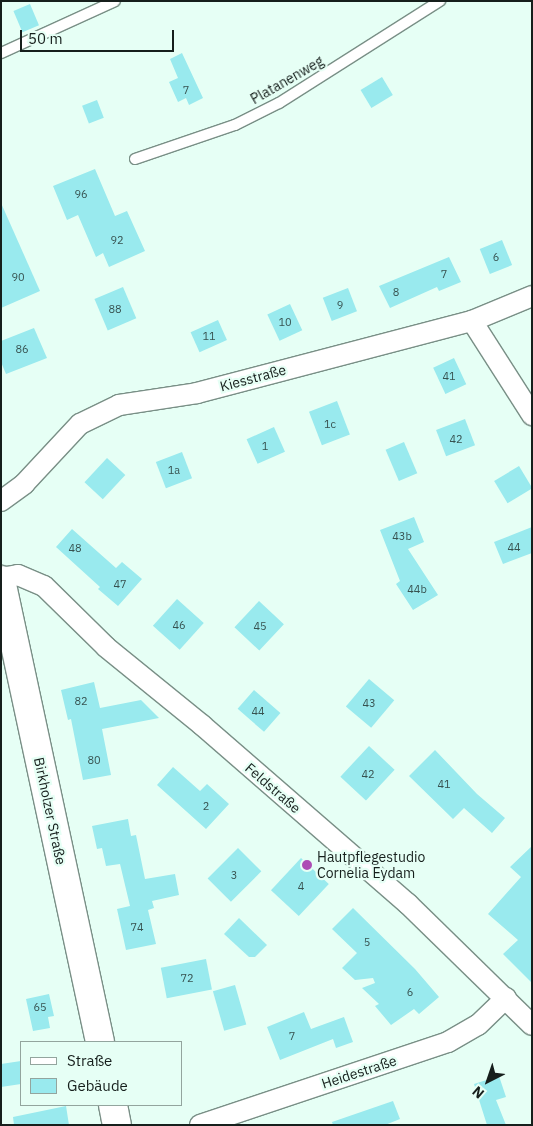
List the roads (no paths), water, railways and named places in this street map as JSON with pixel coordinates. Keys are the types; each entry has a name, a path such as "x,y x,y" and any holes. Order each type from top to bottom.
{"street":[{"name":"Kiesstraße","path":"1,501 24,484 80,424 119,406 197,393 472,321 532,296"},
{"path":"472,321 532,416"},
{"name":"Feldstraße","path":"1,579 18,575 44,586 106,647 202,725 408,904 532,1025"},
{"name":"Birkholzer Straße","path":"1,579 100,1041"},
{"name":"Heidestraße","path":"200,1125 448,1042 478,1025 506,998"},
{"path":"113,1106 117,1125"}],"lane":[{"path":"1,53 115,1"},
{"name":"Platanenweg","path":"135,159 235,125 279,103 440,1"}],"place":[{"name":"Hautpflegestudio Cornelia Eydam","path":"307,865"}]}
